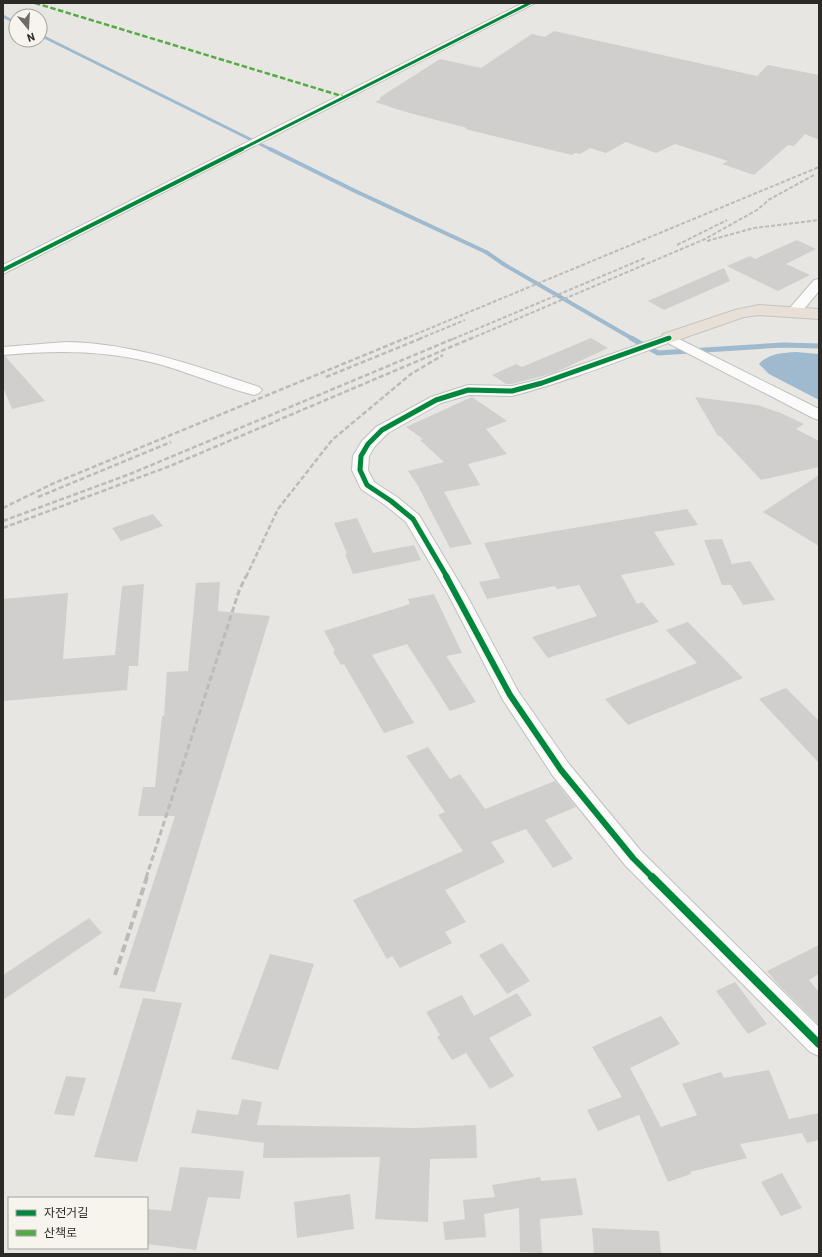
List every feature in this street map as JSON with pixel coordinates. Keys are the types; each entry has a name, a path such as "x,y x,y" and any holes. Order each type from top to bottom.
{"main road":[{"path":"669,338 741,313 759,310 819,314"}],"street":[{"path":"3,270 530,3"},
{"path":"794,312 819,283"},
{"path":"819,415 669,338 542,383 512,391 468,390 436,400 382,430 368,444 361,456 360,470 367,486 391,501 413,519 457,594 510,695 561,770 633,858 819,1044"},
{"path":"3,351 65,347 104,349 162,360 254,390"}],"water":[{"path":"796,352 819,354 819,400 769,374 759,364 771,356 781,353"}],"building":[{"path":"554,31 757,76 768,65 819,75 819,140 805,134 794,146 788,145 754,175 722,164 728,161 675,144 656,153 626,142 606,153 590,148 580,154 575,153 572,155 465,129 467,128 375,102 440,59 481,68 532,34 545,37"},
{"path":"797,240 816,249 786,264 810,275 778,291 727,266 750,256 755,259"},
{"path":"724,268 730,281 664,310 648,301"},
{"path":"591,338 608,348 554,373 512,384 506,384 492,375 516,364 522,367"},
{"path":"3,356 5,356 45,401 12,409 3,387"},
{"path":"472,397 507,421 486,429 507,454 468,464 480,485 444,492 472,544 450,548 418,486 408,471 444,462 420,440 423,439 406,427"},
{"path":"695,397 757,405 781,413 804,424 796,429 819,441 819,467 761,480 720,436 718,436"},
{"path":"819,475 819,546 763,512"},
{"path":"687,509 698,525 654,532 675,565 621,575 637,604 642,602 659,622 548,658 532,637 597,616 579,585 557,589 555,586 487,599 479,582 500,578 484,543"},
{"path":"153,514 163,526 121,541 112,528"},
{"path":"357,518 373,553 414,545 421,560 353,574 345,554 347,554 334,523"},
{"path":"722,539 732,564 750,561 775,600 743,605 731,585 722,585 704,540"},
{"path":"220,582 218,611 270,616 155,992 119,988 175,816 138,816 143,787 155,787 162,716 164,716 167,672 188,671 196,583"},
{"path":"144,584 138,666 129,666 127,690 3,701 3,599 68,593 63,659 115,655 122,586"},
{"path":"434,594 462,653 446,656 476,702 450,711 407,644 372,655 414,723 384,733 344,664 341,665 333,652 335,651 324,631 410,604 408,599"},
{"path":"688,622 743,678 628,725 605,699 697,663 666,630"},
{"path":"786,688 819,721 819,763 759,699"},
{"path":"428,747 450,779 460,774 485,809 555,781 576,807 545,820 573,859 553,868 526,829 491,842 505,862 445,890 466,922 445,932 452,943 400,968 392,956 387,959 353,900 463,851 438,815 445,812 406,756"},
{"path":"89,918 102,933 3,1000 3,975"},
{"path":"502,943 530,981 507,994 479,955"},
{"path":"819,945 819,974 809,980 819,992 819,1025 767,971"},
{"path":"270,954 314,964 278,1070 231,1059"},
{"path":"735,982 767,1024 748,1034 716,991"},
{"path":"517,993 532,1015 489,1038 514,1076 490,1089 466,1053 452,1060 437,1037 440,1035 426,1012 462,995 474,1016"},
{"path":"143,998 182,1003 137,1162 94,1157"},
{"path":"661,1016 680,1044 630,1068 661,1127 697,1115 682,1084 721,1072 724,1078 769,1070 789,1119 819,1113 819,1140 807,1143 802,1133 740,1144 747,1158 690,1172 691,1174 668,1182 639,1115 598,1131 587,1110 622,1097 592,1047"},
{"path":"66,1076 86,1078 74,1116 54,1114"},
{"path":"242,1099 262,1102 257,1125 415,1128 476,1125 477,1158 430,1159 428,1222 375,1219 380,1157 263,1158 264,1143 191,1133 197,1110 238,1115"},
{"path":"180,1167 244,1171 240,1199 208,1197 196,1250 148,1244 148,1209 171,1211"},
{"path":"782,1173 802,1208 781,1216 761,1182"},
{"path":"540,1177 541,1181 576,1178 583,1215 540,1219 542,1253 520,1252 519,1208 484,1214 486,1237 445,1240 443,1222 465,1219 463,1200 495,1197 492,1185"},
{"path":"350,1194 354,1229 297,1238 294,1202"},
{"path":"592,1228 659,1231 661,1254 594,1254"}],"waterway":[{"path":"3,16 8,19"},
{"path":"48,39 272,150"},
{"path":"270,149 355,191 486,252 505,265 633,339"},
{"path":"631,338 658,353 783,345 819,346"}],"railway":[{"path":"404,339 819,167"},
{"path":"470,339 705,239 757,210 770,199 814,175"},
{"path":"677,245 727,220"},
{"path":"707,241 754,228 819,220"},
{"path":"453,339 645,258"},
{"path":"419,339 465,320"},
{"path":"3,508 52,484 406,338"},
{"path":"326,377 422,338"},
{"path":"3,521 130,474 455,338"},
{"path":"3,528 170,466 472,338"},
{"path":"246,577 278,509 332,440 411,374 443,355"},
{"path":"38,497 171,442"},
{"path":"146,878 239,591 246,576"},
{"path":"115,975 147,877"}],"marked path":[{"path":"35,3 345,97"}],"cycle path":[{"path":"3,270 530,3"},
{"path":"669,338 542,383 512,391 468,390 436,400 382,430 368,444 361,456 360,470 367,485 391,501 413,519 457,594 510,695 561,770 633,858 819,1044"}]}
